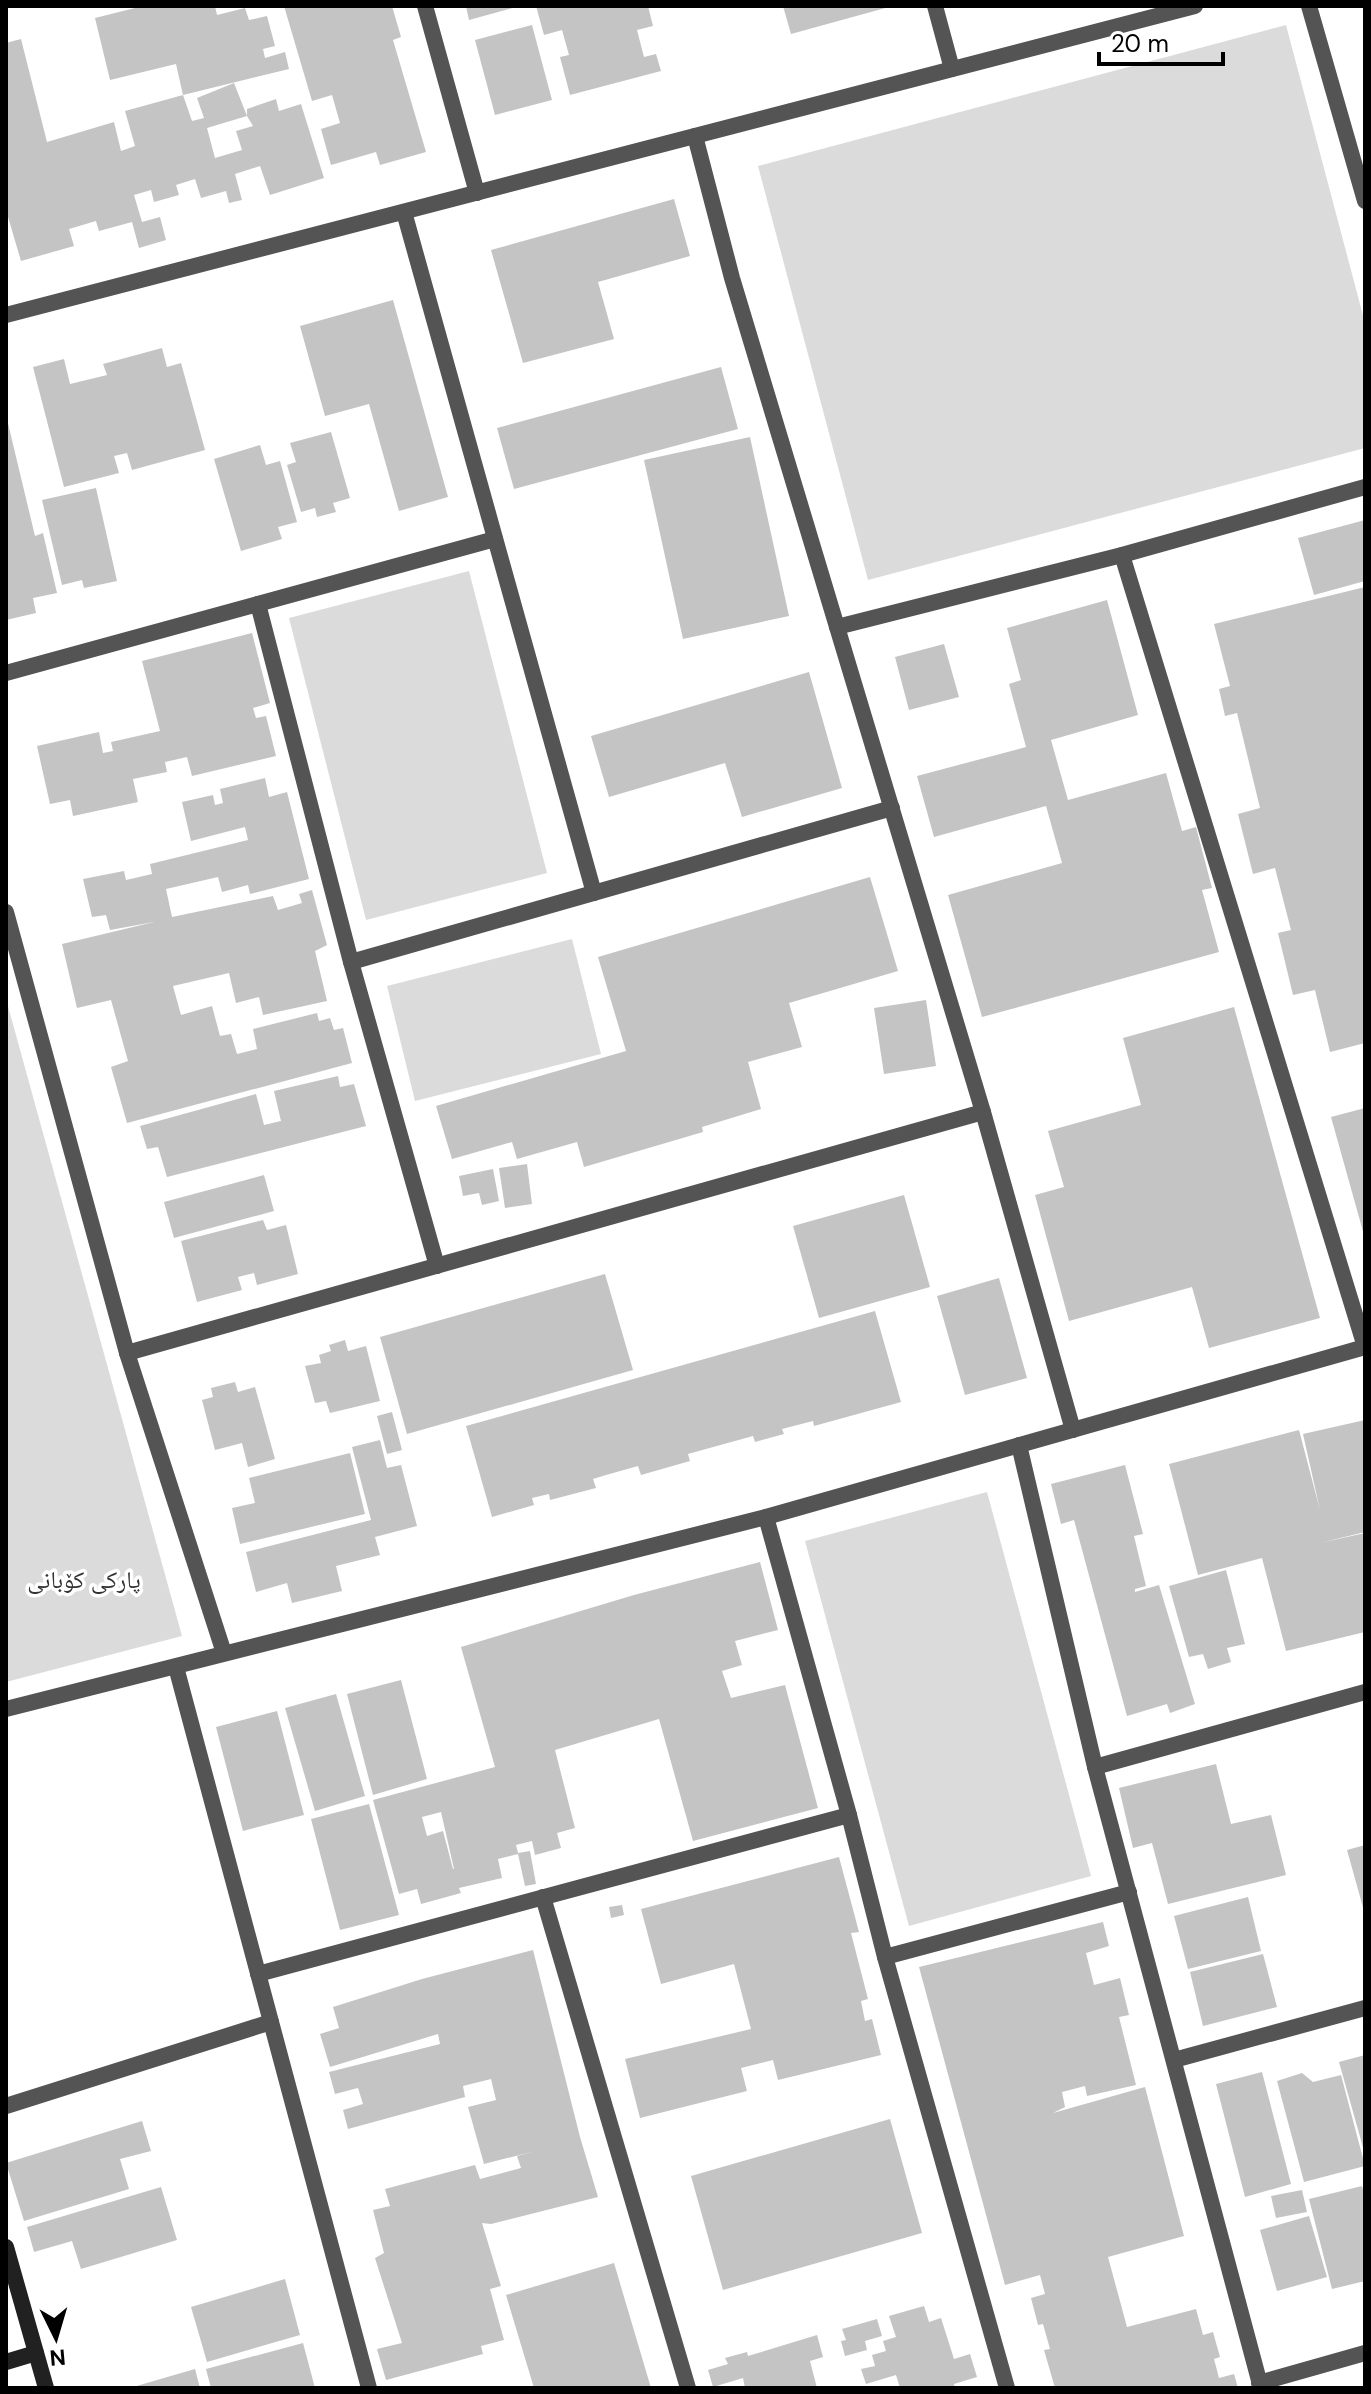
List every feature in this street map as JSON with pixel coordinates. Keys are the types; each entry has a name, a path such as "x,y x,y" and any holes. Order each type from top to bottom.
{"main road":[{"path":"6,2247 14,2304 36,2353 46,2388"},
{"path":"6,2362 36,2353"}],"street":[{"path":"425,6 477,193"},
{"path":"935,6 952,69"},
{"path":"6,315 1195,6"},
{"path":"1309,6 1365,201"},
{"path":"695,136 732,278 983,1112 1073,1430"},
{"path":"404,212 594,893"},
{"path":"837,627 1122,555 1365,487"},
{"path":"6,673 495,539"},
{"path":"6,1709 766,1517 1365,1347 1122,555"},
{"path":"258,604 351,962 437,1266"},
{"path":"351,962 892,808"},
{"path":"6,912 127,1353 224,1653"},
{"path":"127,1353 983,1112"},
{"path":"1019,1445 1095,1767 1260,2386 1365,2353"},
{"path":"766,1517 885,1957 1007,2388"},
{"path":"176,1667 369,2388"},
{"path":"1095,1767 1365,1692"},
{"path":"258,1974 849,1815"},
{"path":"885,1957 1129,1892"},
{"path":"543,1897 688,2388"},
{"path":"1174,2060 1365,2008"},
{"path":"6,2106 271,2022"}],"green space":[{"path":"1286,25 1365,323 1365,448 868,580 758,166"},
{"path":"469,571 547,873 366,920 289,618"},
{"path":"572,939 601,1054 415,1101 387,986"},
{"name":"پارکی کۆبانی","path":"6,999 182,1636 6,1682"},
{"path":"987,1492 1091,1876 909,1926 805,1541"}],"building":[{"path":"143,6 215,6 217,15 245,8 249,20 267,16 275,46 263,49 265,58 285,52 289,69 183,95 176,64 110,80 95,18"},
{"path":"284,6 392,6 401,37 393,40 426,152 380,165 376,152 331,165 321,129 340,123 332,95 312,101"},
{"path":"466,6 516,6 516,7 469,20"},
{"path":"536,6 648,6 653,26 637,30 644,57 656,54 661,71 570,95 560,57 569,55 562,30 544,35"},
{"path":"783,6 889,6 889,7 791,34"},
{"path":"532,25 552,100 495,115 475,40"},
{"path":"21,39 47,142 114,122 121,151 135,146 125,111 183,95 192,121 204,118 197,98 234,83 247,116 247,109 276,99 279,111 301,104 324,178 270,195 260,166 235,174 242,200 229,203 226,191 201,198 195,179 176,185 179,195 154,202 151,190 134,195 142,222 160,217 166,240 139,248 132,222 99,231 96,221 69,229 74,246 21,261 6,210 6,43","holes":["247,116 253,126 236,131 242,150 215,158 207,128"]},
{"path":"674,199 690,256 598,282 614,339 523,363 491,250"},
{"path":"393,300 448,497 399,511 369,404 325,416 300,326"},
{"path":"162,348 167,367 181,363 205,450 132,470 127,453 114,456 119,473 64,487 33,367 64,359 70,384 107,375 103,364"},
{"path":"721,367 738,429 514,489 497,428"},
{"path":"6,415 35,536 43,533 57,593 33,598 36,613 6,620"},
{"path":"331,432 350,498 333,503 336,512 317,517 315,508 301,512 287,465 296,462 290,443"},
{"path":"750,437 789,616 683,639 644,460"},
{"path":"260,445 266,465 280,461 297,522 278,527 282,539 241,551 214,459"},
{"path":"96,488 117,581 84,588 82,580 62,585 42,500"},
{"path":"1365,520 1365,581 1314,595 1298,538"},
{"path":"1365,587 1365,1043 1330,1052 1315,990 1293,995 1278,933 1291,930 1275,868 1253,874 1238,814 1260,808 1237,713 1225,716 1219,689 1230,686 1214,624"},
{"path":"1107,600 1138,715 1051,740 1068,800 1166,773 1182,831 1196,827 1212,888 1202,890 1219,952 982,1017 948,895 1062,863 1046,806 934,837 917,776 1026,747 1009,684 1021,680 1007,628"},
{"path":"252,633 270,703 253,708 256,718 266,716 276,756 192,776 187,757 165,762 167,772 133,779 138,802 73,816 70,800 50,804 37,746 99,732 103,753 113,751 111,742 160,731 142,661"},
{"path":"944,644 959,697 909,710 895,657"},
{"path":"809,672 842,788 742,817 725,763 609,797 591,736"},
{"path":"265,778 269,797 287,792 309,879 250,894 248,885 222,892 218,877 166,889 172,917 273,896 278,910 302,903 299,894 312,890 327,945 315,951 327,1001 263,1015 259,997 236,1003 229,973 173,986 181,1015 212,1006 220,1036 231,1034 237,1054 257,1049 253,1029 317,1013 319,1021 330,1018 334,1030 343,1028 352,1063 127,1123 111,1067 128,1061 111,1000 77,1008 62,944 154,922 110,930 106,915 92,917 83,879 124,871 126,880 152,874 150,864 248,840 245,827 191,841 182,802 213,795 215,805 223,803 220,789"},
{"path":"870,877 898,971 789,1003 802,1047 748,1062 761,1109 702,1127 703,1132 584,1167 577,1142 517,1159 512,1142 452,1159 436,1106 626,1051 598,957"},
{"path":"926,1000 936,1066 884,1074 874,1008"},
{"path":"1234,1007 1320,1318 1209,1348 1192,1287 1069,1321 1035,1195 1064,1187 1048,1131 1141,1105 1123,1038"},
{"path":"338,1076 340,1087 354,1084 366,1126 167,1177 158,1147 147,1149 140,1126 256,1094 264,1125 281,1121 274,1091"},
{"path":"1365,1108 1365,1234 1364,1235 1331,1117"},
{"path":"527,1164 532,1204 505,1208 499,1168"},
{"path":"493,1169 499,1201 482,1205 479,1193 463,1196 459,1176"},
{"path":"264,1175 274,1211 174,1238 164,1202"},
{"path":"904,1195 930,1287 819,1318 793,1226"},
{"path":"263,1220 267,1230 286,1225 298,1274 257,1285 254,1273 238,1277 242,1290 197,1302 181,1241"},
{"path":"605,1274 633,1370 407,1434 380,1337"},
{"path":"999,1278 1027,1378 965,1395 937,1296"},
{"path":"875,1311 901,1402 814,1426 813,1421 782,1429 784,1434 755,1442 753,1436 688,1454 690,1461 641,1475 638,1466 593,1479 596,1488 550,1500 549,1494 532,1498 534,1505 492,1517 466,1426"},
{"path":"345,1340 348,1351 366,1346 380,1401 330,1413 326,1401 315,1403 305,1366 321,1363 319,1355 331,1351 329,1345"},
{"path":"235,1382 238,1392 255,1387 275,1459 248,1467 242,1443 215,1450 202,1400 213,1397 211,1388"},
{"path":"392,1412 402,1450 387,1454 377,1416"},
{"path":"1365,1420 1365,1532 1320,1543 1365,1533 1365,1632 1286,1651 1262,1558 1198,1575 1169,1464 1299,1430 1320,1510 1303,1434"},
{"path":"380,1440 387,1468 401,1465 417,1526 375,1537 380,1555 336,1566 342,1591 292,1603 287,1583 256,1592 246,1552 371,1520 352,1447"},
{"path":"350,1453 365,1514 240,1544 232,1508 255,1503 249,1478"},
{"path":"1125,1465 1143,1534 1134,1536 1146,1586 1135,1589 1135,1592 1159,1585 1195,1704 1170,1713 1167,1704 1127,1716 1074,1520 1061,1524 1051,1484"},
{"path":"760,1562 778,1630 735,1641 742,1665 722,1671 731,1698 785,1685 818,1808 693,1841 659,1719 555,1750 575,1828 557,1833 561,1848 535,1855 532,1841 516,1845 518,1853 530,1851 536,1884 525,1886 518,1854 498,1859 502,1878 459,1888 461,1893 421,1904 417,1889 399,1894 373,1800 495,1767 461,1647 634,1595","holes":["441,1812 454,1869 443,1831 427,1836 422,1817"]},
{"path":"1226,1570 1245,1644 1227,1648 1231,1662 1208,1669 1203,1654 1189,1657 1169,1586"},
{"path":"401,1680 427,1779 373,1795 347,1694"},
{"path":"336,1694 365,1796 315,1811 285,1708"},
{"path":"277,1711 304,1815 243,1831 216,1727"},
{"path":"1216,1764 1231,1824 1271,1815 1286,1875 1168,1904 1152,1843 1133,1848 1119,1788"},
{"path":"369,1804 399,1915 340,1930 311,1819"},
{"path":"1365,1845 1365,1911 1364,1911 1347,1850"},
{"path":"839,1857 859,1932 851,1933 868,1999 861,2001 865,2021 872,2019 881,2055 778,2080 773,2060 741,2068 747,2091 640,2118 625,2059 751,2029 734,1964 661,1984 641,1909"},
{"path":"1248,1897 1261,1951 1188,1969 1174,1916"},
{"path":"622,1905 624,1915 611,1918 609,1907"},
{"path":"1103,1922 1109,1946 1086,1953 1094,1985 1120,1978 1129,2015 1119,2017 1136,2085 1087,2096 1085,2086 1062,2092 1065,2107 1053,2113 1145,2087 1184,2236 1108,2257 1127,2327 1196,2309 1203,2335 1213,2332 1220,2357 1214,2359 1219,2378 1234,2374 1238,2388 1055,2388 1044,2350 1050,2349 1043,2324 1038,2325 1031,2298 1045,2294 1040,2275 1005,2285 919,1967"},
{"path":"533,1950 598,2197 491,2224 482,2223 501,2286 490,2289 504,2340 481,2346 483,2354 386,2380 377,2349 402,2343 375,2258 384,2253 373,2210 390,2206 385,2189 475,2165 480,2179 521,2168 517,2156 535,2151 484,2164 468,2107 496,2100 491,2079 463,2086 465,2097 348,2129 343,2110 363,2104 358,2088 335,2094 329,2072 440,2044 438,2034 330,2067 320,2034 339,2028 333,2007 422,1979"},
{"path":"1263,1954 1277,2007 1203,2026 1190,1972"},
{"path":"1365,2055 1365,2150 1364,2151 1339,2062"},
{"path":"1262,2072 1291,2184 1245,2197 1216,2084"},
{"path":"1302,2073 1313,2082 1341,2075 1365,2166 1304,2182 1277,2081"},
{"path":"890,2119 922,2233 723,2290 691,2176"},
{"path":"142,2121 151,2151 120,2159 129,2189 24,2221 6,2163"},
{"path":"1362,2186 1365,2198 1365,2281 1332,2289 1309,2199"},
{"path":"161,2187 177,2240 81,2269 72,2241 34,2252 27,2227"},
{"path":"1302,2190 1307,2212 1276,2218 1271,2196"},
{"path":"1309,2216 1327,2277 1277,2291 1260,2230"},
{"path":"614,2263 651,2388 534,2388 506,2295"},
{"path":"285,2279 300,2335 207,2362 191,2307"},
{"path":"924,2306 929,2322 941,2318 954,2359 970,2354 977,2377 954,2384 955,2388 900,2388 896,2375 866,2384 861,2369 875,2366 872,2355 886,2351 883,2341 896,2337 889,2316"},
{"path":"877,2319 882,2336 865,2341 867,2350 845,2356 841,2341 846,2340 842,2329"},
{"path":"817,2335 823,2357 810,2361 817,2388 745,2388 743,2378 713,2387 708,2370 728,2364 725,2358 747,2352 748,2356"},
{"path":"303,2343 315,2388 211,2388 206,2369"},
{"path":"195,2369 200,2388 133,2388 133,2387"}]}
